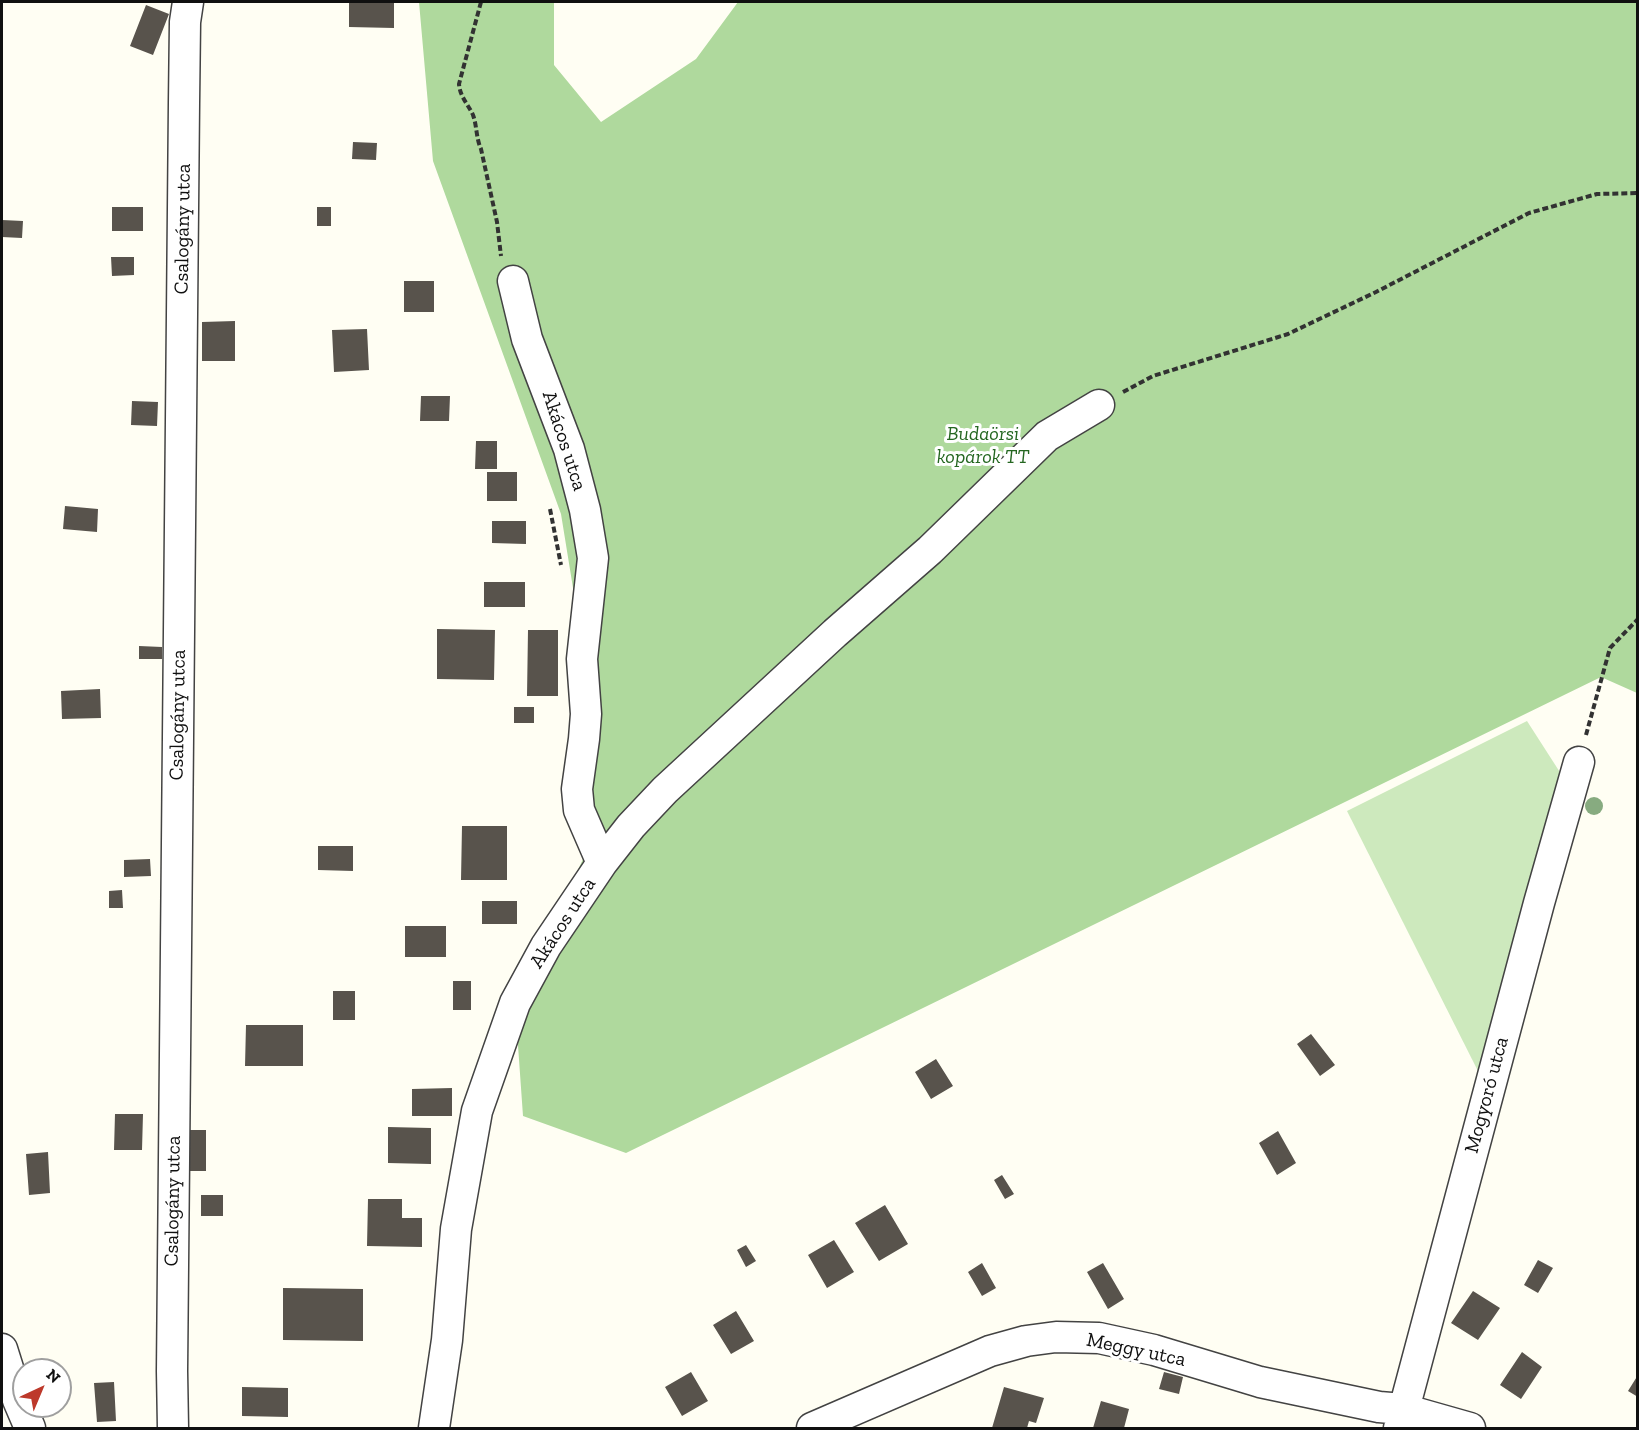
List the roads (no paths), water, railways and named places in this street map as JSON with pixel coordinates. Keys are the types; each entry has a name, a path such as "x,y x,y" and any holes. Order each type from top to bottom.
{"street":[{"name":"Csalogány utca","path":"173,1428 184,103 185,22 188,2"},
{"name":"Akácos utca","path":"434,1428 447,1340 456,1229 477,1111 515,1003 546,946 602,863 579,810 577,789 586,714 582,659 593,558 585,510 569,449 527,339 513,281"},
{"path":"602,863 631,826 665,790 835,633 930,550 1047,436 1099,405"},
{"name":"Mogyoró utca","path":"1401,1419 1579,762"},
{"name":"Meggy utca","path":"812,1428 990,1352 1026,1341 1056,1337 1110,1340 1154,1350 1260,1382 1379,1407 1401,1419 1470,1428"},
{"path":"2,1349 18,1400 30,1428"}],"park label":[{"name":"Budaörsi kopárok TT","path":"983,446"}]}
